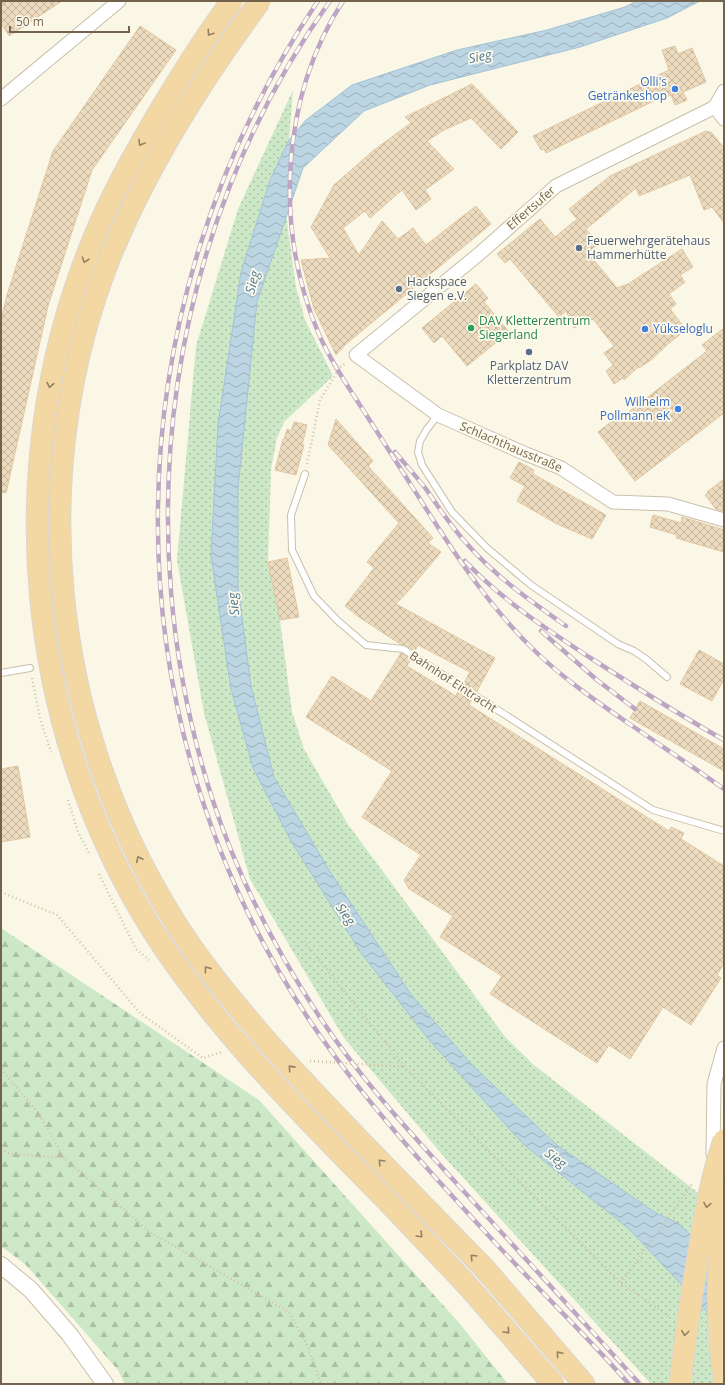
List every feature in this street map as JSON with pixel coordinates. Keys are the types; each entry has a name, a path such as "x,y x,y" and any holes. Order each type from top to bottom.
{"highway":[{"path":"232,1 186,68 128,166 95,236 73,295 60,340 50,386 41,448 38,479 37,526 38,572 43,619 53,681 72,756 106,844 127,886 176,966 205,1003 297,1108 467,1285 553,1384"},
{"path":"260,1 205,80 148,176 113,252 95,302 82,345 72,390 65,435 62,465 60,526 61,571 65,616 72,661 82,706 94,749 130,841 147,875 170,915 195,953 222,989 312,1091 484,1268 584,1384"},
{"path":"680,1384 688,1316 707,1205 718,1158 724,1140"},
{"path":"724,1194 718,1270 719,1326 724,1379"}],"street":[{"path":"1,99 120,1"},
{"path":"724,91 715,107 724,119"},
{"name":"Effertsufer","path":"356,356 479,254 556,186 715,107"},
{"name":"Schlachthausstraße","path":"356,356 438,416 561,468 613,502 668,504 724,520"},
{"path":"724,1048 714,1084 713,1154 724,1182"},
{"path":"1,1265 31,1290 70,1335 105,1384"}],"lane":[{"path":"438,416 427,429 420,441 418,452 422,465 452,512 487,548 532,585 618,644 634,651 646,659 667,677"},
{"name":"Bahnhof Eintracht","path":"305,474 291,515 292,550 314,596 338,621 366,644 403,649 652,810 724,831"},
{"path":"1,673 30,668"}],"path":[{"path":"305,474 320,400 340,367 356,356"},
{"path":"1,892 58,915 140,1013 196,1054 203,1058 223,1051"},
{"path":"304,941 405,1067 621,1283 694,1181"},
{"path":"310,1061 405,1067"},
{"path":"1,1069 39,1114 64,1158 150,1232 289,1312 307,1345 321,1384"},
{"path":"1,1148 10,1154 64,1158"}],"green space":[{"path":"293,90 289,140 270,180 241,272 218,426 211,556 231,689 253,768 291,841 361,953 523,1144 629,1229 724,1330 724,1384 651,1384 446,1159 344,1038 250,879 204,713 177,560 196,346 238,209"},
{"path":"286,215 296,287 305,320 333,376 284,422 277,438 271,469 268,562 280,620 292,712 304,749 347,823 506,1038 534,1065 724,1213 724,1268 678,1223 656,1213 558,1146 473,1066 412,996 329,870 274,777 251,686 238,587 238,488 257,302"},
{"path":"1,928 259,1100 460,1324 508,1384 125,1384 118,1370 26,1265 1,1246"}],"water":[{"name":"Sieg","path":"637,1 700,1 667,18 580,47 430,85 364,111 303,168 257,302 238,488 238,587 251,686 274,777 329,870 412,996 473,1066 558,1146 656,1213 678,1223 724,1268 724,1330 629,1229 523,1144 430,1041 361,953 291,841 253,768 231,689 211,556 218,425 241,272 270,180 289,140 306,120 352,85 457,50 547,30 625,7"}],"building":[{"path":"1,1 62,1 9,36 1,23"},
{"path":"140,26 176,50 92,170 48,306 6,493 1,492 1,320 7,295 53,151"},
{"path":"675,46 678,54 692,48 706,82 683,92 687,100 675,105 671,95 665,98 664,96 546,153 544,149 541,150 533,136 669,70 662,50"},
{"path":"472,84 518,132 501,149 471,118 444,130 427,141 454,169 425,190 431,199 416,210 402,190 370,218 365,211 343,228 359,255 382,221 398,239 413,228 426,245 476,206 491,224 346,344 336,355 314,309 301,260 330,258 311,227 334,185 374,150 411,123 405,117"},
{"path":"706,131 712,133 724,148 724,223 712,207 704,210 690,175 639,196 636,188 586,229 598,244 588,253 617,288 628,284 682,249 693,267 680,275 685,282 669,294 676,304 670,309 683,326 682,333 651,360 639,368 638,367 624,380 623,378 614,384 606,371 613,365 604,353 614,346 593,319 574,328 566,311 559,317 510,259 505,263 497,254 540,219 555,237 577,219 569,209 610,176"},
{"name":"DAV Kletterzentrum Siegerland","path":"476,284 488,298 484,302 509,332 467,366 442,336 434,343 422,328"},
{"path":"724,328 724,413 635,481 598,432 615,419 617,421 707,351 702,345"},
{"path":"336,419 373,461 368,466 433,538 428,543 441,552 396,604 495,658 477,691 464,683 470,672 418,645 415,651 405,645 400,644 345,606 374,568 367,562 399,523 328,445"},
{"path":"294,422 307,425 302,445 304,445 296,475 275,470 283,439 284,440 287,429 291,431"},
{"path":"519,462 534,470 533,474 606,515 592,539 557,524 517,501 525,486 510,478"},
{"path":"724,479 724,512 716,509 705,495"},
{"path":"653,515 681,523 682,517 724,530 724,552 676,538 677,535 650,527"},
{"path":"287,558 299,617 280,620 268,562"},
{"path":"699,650 724,664 724,679 712,701 680,684"},
{"path":"401,653 411,659 407,666 456,696 459,690 472,699 469,705 669,831 671,827 684,833 681,839 724,866 724,963 717,975 721,978 691,1025 663,1007 630,1059 609,1045 597,1063 490,994 502,976 440,937 453,916 409,889 404,880 421,855 362,817 392,771 306,717 332,676 371,701"},
{"path":"640,701 724,749 724,771 630,718"},
{"path":"18,766 30,837 1,842 1,769"}],"railway":[{"path":"318,1 249,121 199,247 169,378 158,512 167,645 195,776 243,903 312,1024 352,1079 396,1132 505,1254 629,1384"},
{"path":"330,1 274,90 230,185 198,284 177,385 168,489 171,593 186,696 212,798 233,855 272,938 319,1016 372,1088 430,1155 640,1384"},
{"path":"343,1 322,38 307,78 296,120 291,163 290,206 295,249 304,292 322,341 346,383 450,546 499,612 536,652 580,689 724,789"},
{"path":"395,452 426,489 457,532 479,557 490,568 540,608 566,626"},
{"path":"465,561 509,601 540,624 639,689 724,740"},
{"path":"541,631 597,680 635,709"}],"place":[{"name":"Olli's Getränkeshop","path":"675,89"},
{"name":"Feuerwehrgerätehaus Hammerhütte","path":"579,248"},
{"name":"Hackspace Siegen e.V.","path":"399,289"},
{"name":"DAV Kletterzentrum Siegerland","path":"471,328"},
{"name":"Yükseloglu","path":"645,329"},
{"name":"Parkplatz DAV Kletterzentrum","path":"529,352"},
{"name":"Wilhelm Pollmann eK","path":"678,409"}]}
